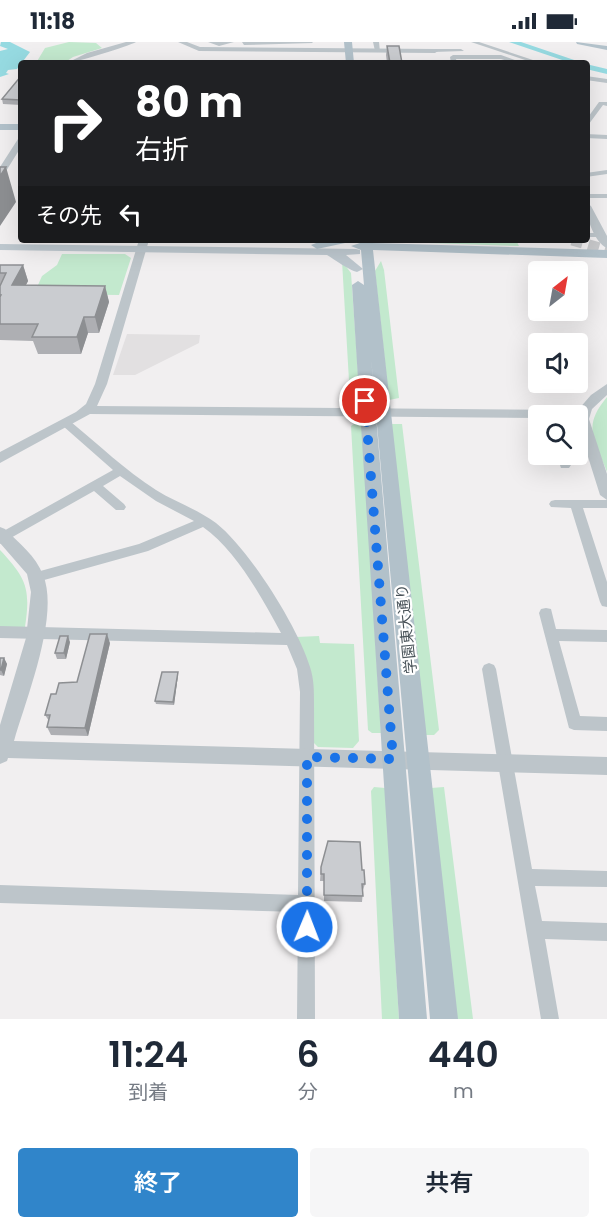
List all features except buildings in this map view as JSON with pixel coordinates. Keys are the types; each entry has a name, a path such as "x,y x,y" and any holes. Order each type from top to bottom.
{"main road":[{"path":"580,42 607,48"},
{"path":"0,127 18,127"},
{"path":"0,132 18,132"},
{"path":"0,241 18,241"},
{"path":"95,243 315,249 363,245 401,250 607,261"},
{"path":"315,249 332,243"},
{"path":"0,247 143,244"},
{"name":"学園東大通り","path":"363,245 375,412 393,759 413,1019"},
{"path":"315,249 337,256 363,269 401,250 607,254"},
{"name":"学園東大通り","path":"375,412 419,760 444,1019"}],"street":[{"path":"76,60 89,54 133,42"},
{"path":"181,42 199,51 310,45"},
{"path":"212,42 219,44 231,42"},
{"path":"376,42 378,51"},
{"path":"432,42 436,54"},
{"path":"474,42 504,58"},
{"path":"244,43 349,46 378,51 481,54 504,58"},
{"path":"454,60 453,57 481,54"},
{"path":"590,79 607,81"},
{"path":"590,115 604,104 606,96"},
{"path":"590,116 599,117"},
{"path":"590,136 607,136"},
{"path":"0,174 18,146"},
{"path":"590,174 607,172"},
{"path":"590,196 607,196"},
{"path":"590,213 605,240"},
{"path":"590,236 605,240"},
{"path":"0,458 67,424 87,410 101,384 143,244"},
{"path":"588,408 607,388"},
{"path":"87,410 528,413"},
{"path":"67,424 151,493 218,532 236,554 291,639 306,677 306,1019"},
{"path":"588,451 607,495"},
{"path":"122,470 1,536 37,577 41,599 36,632 1,751 607,766"},
{"path":"95,485 120,507"},
{"path":"555,504 607,504"},
{"path":"576,504 607,602"},
{"path":"37,577 150,545 204,522"},
{"path":"546,613 574,723 607,724"},
{"path":"0,632 291,639"},
{"path":"552,635 607,636"},
{"path":"489,669 550,1019"},
{"path":"524,877 607,879"},
{"path":"0,894 307,904"},
{"path":"534,930 607,932"}],"shaded area":[{"path":"127,334 200,335 199,343 135,375 113,375"}],"green space":[{"path":"69,42 96,43 102,48 68,60 38,60 45,48"},
{"path":"429,243 518,243 519,246"},
{"path":"62,254 125,254 131,258 119,295 34,294 42,276 57,265"},
{"path":"342,261 351,273 360,399 350,398"},
{"path":"381,261 384,270 399,398 389,400 375,271"},
{"path":"607,397 607,472 595,441 593,425 599,407"},
{"path":"362,424 381,733 372,733 368,730 351,426"},
{"path":"391,424 402,424 439,730 434,735 425,735"},
{"path":"0,550 16,568 27,593 25,627 0,627"},
{"path":"319,636 320,643 354,644 359,741 353,748 318,747 313,742 296,637"},
{"path":"374,787 385,788 399,1019 382,1019 371,791"},
{"path":"444,787 473,1019 456,1019 431,788"}],"water":[{"path":"1,42 10,42 30,52 24,60 18,60 17,69 8,70 6,73 9,74 0,77 0,51 8,49 0,46"}],"waterway":[{"path":"513,42 570,60"},
{"path":"590,67 607,72"}],"tunnel":[{"path":"582,243 607,250"}],"route":[{"path":"307,927 307,757 393,759 365,401"}]}
